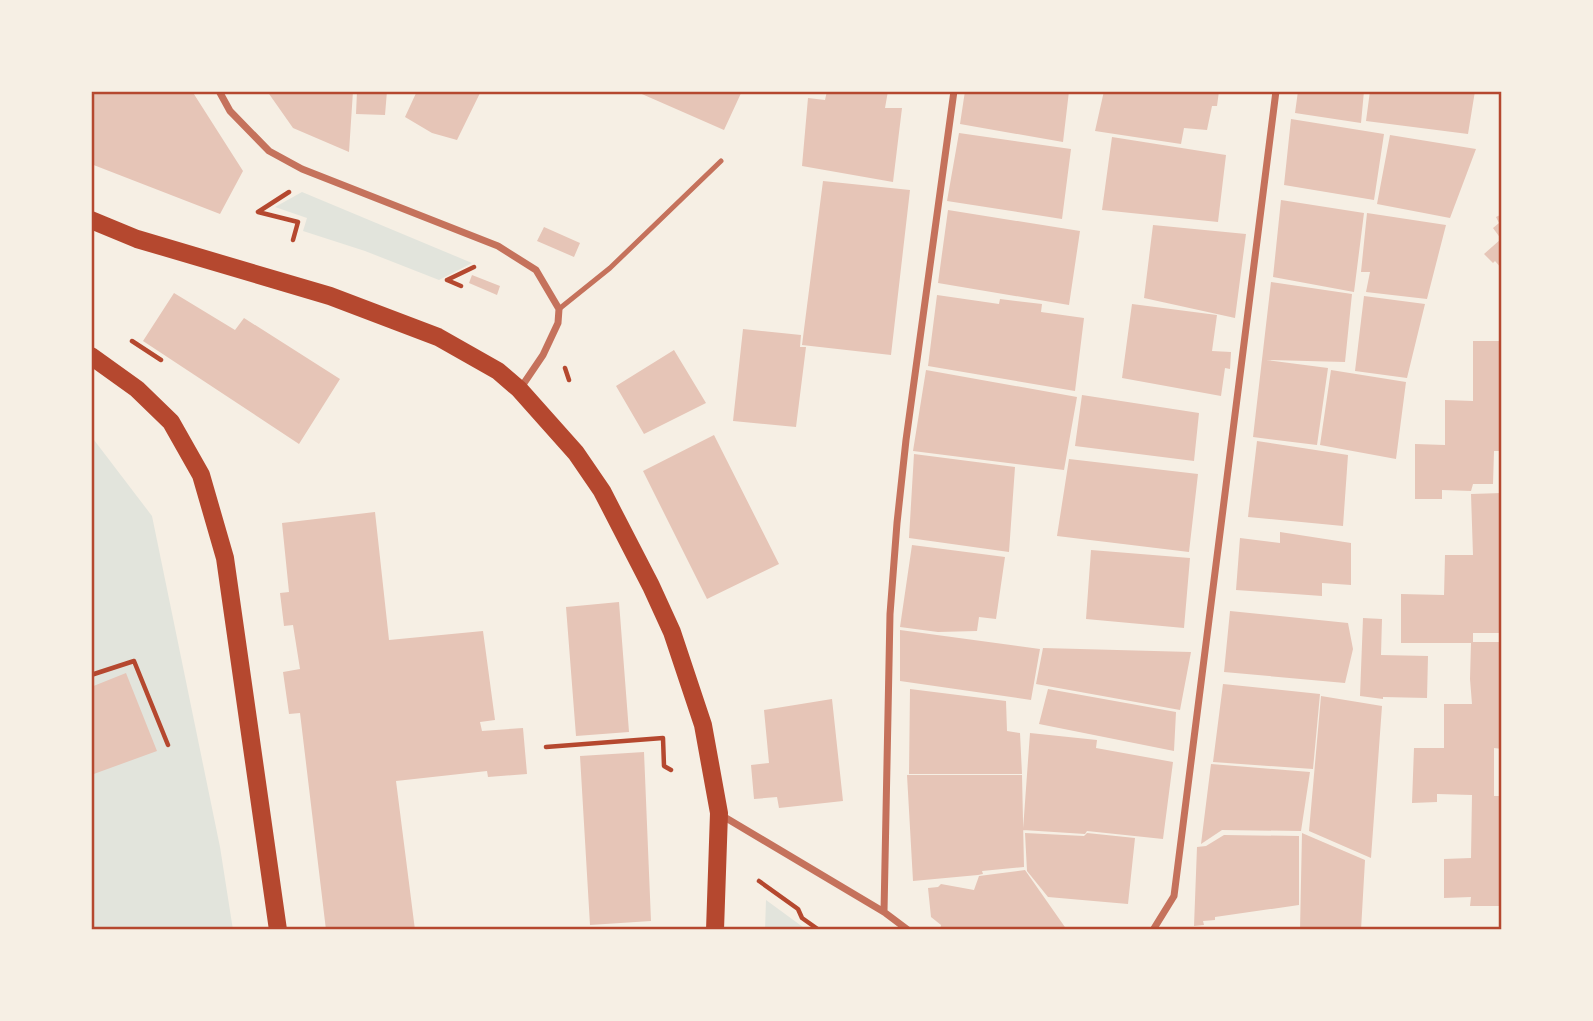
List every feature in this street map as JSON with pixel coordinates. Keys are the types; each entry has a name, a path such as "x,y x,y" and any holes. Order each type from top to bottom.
{"main road":[{"path":"91,220 136,239 330,296 438,337 498,371 519,389 576,453 602,491 652,586 672,632 703,724 719,813 715,930"},
{"path":"91,356 137,388 171,422 201,475 225,558 278,930"}],"street":[{"path":"219,91 230,111 269,151 302,169 498,246 536,270 559,309 558,323 543,355 519,389"},
{"path":"884,912 890,614 897,523 954,91"},
{"path":"1153,930 1174,896 1276,91"},
{"path":"719,813 884,912 908,930"}],"lane":[{"path":"559,309 610,268 720,161"}],"path":[{"path":"290,191 258,212 298,222 293,240"},
{"path":"461,286 446,281 476,266"},
{"path":"132,341 161,360"},
{"path":"91,675 134,661 168,745"},
{"path":"547,747 663,738 664,765 671,770"},
{"path":"772,880 759,881 798,909 803,918 819,930"}],"shaded area":[{"path":"302,192 472,263 439,280 365,251 303,231 307,218 275,207"},
{"path":"91,436 152,516 220,847 233,930 91,930"},
{"path":"766,900 807,930 765,930"}],"building":[{"path":"91,91 192,91 243,171 220,214 91,164"},
{"path":"267,91 353,91 349,152 293,128"},
{"path":"357,91 387,91 385,115 356,114"},
{"path":"417,91 481,91 457,140 432,133 405,117"},
{"path":"635,91 742,91 724,130"},
{"path":"827,91 888,91 885,108 902,108 893,182 802,166 808,98 825,100"},
{"path":"965,91 1069,91 1063,142 960,124"},
{"path":"1104,91 1219,91 1217,106 1212,106 1207,130 1184,128 1181,144 1095,131"},
{"path":"1298,91 1364,91 1361,123 1295,113"},
{"path":"1370,91 1475,91 1468,134 1366,121"},
{"path":"1291,119 1384,134 1374,200 1284,185"},
{"path":"959,133 1071,149 1062,219 947,201"},
{"path":"1390,135 1476,149 1450,218 1377,204"},
{"path":"1112,137 1226,155 1218,222 1102,210"},
{"path":"823,181 910,190 891,355 802,345"},
{"path":"1281,200 1364,213 1354,292 1273,277"},
{"path":"948,210 1080,231 1069,305 938,283"},
{"path":"1367,213 1446,225 1427,299 1366,292 1370,272 1361,272"},
{"path":"1502,214 1502,269 1484,254 1501,239 1493,228 1499,223 1496,217"},
{"path":"1153,225 1246,234 1235,318 1144,298"},
{"path":"544,227 580,243 574,257 537,241"},
{"path":"472,275 500,286 497,295 469,283"},
{"path":"1271,282 1352,294 1345,362 1266,360 1328,368 1317,445 1253,437"},
{"path":"174,293 235,330 244,318 340,379 299,444 143,341"},
{"path":"937,295 999,304 1000,299 1042,304 1041,312 1084,318 1075,391 928,366"},
{"path":"1364,296 1425,304 1407,378 1355,371"},
{"path":"1132,304 1217,315 1212,351 1231,352 1230,369 1225,368 1221,396 1122,378"},
{"path":"743,329 801,335 800,347 806,347 796,427 733,421"},
{"path":"1473,341 1502,341 1502,451 1494,451 1493,484 1473,484 1471,491 1442,490 1442,499 1415,499 1415,444 1445,445 1445,400 1473,401"},
{"path":"674,350 706,403 644,434 616,386"},
{"path":"926,370 1077,397 1064,470 913,451"},
{"path":"1331,370 1406,382 1396,459 1320,445"},
{"path":"1082,395 1199,413 1194,461 1075,446"},
{"path":"714,435 779,564 707,599 643,471"},
{"path":"1257,441 1348,455 1343,526 1248,517"},
{"path":"914,454 1015,467 1009,552 909,538"},
{"path":"1069,459 1198,474 1189,552 1057,536"},
{"path":"1502,493 1502,633 1473,633 1473,642 1502,642 1502,749 1494,748 1494,796 1502,796 1502,906 1470,906 1471,897 1444,898 1444,859 1471,858 1472,795 1437,794 1437,802 1412,803 1414,748 1444,748 1444,704 1472,704 1471,643 1401,643 1401,594 1444,595 1445,555 1473,555 1471,494"},
{"path":"375,512 389,640 483,631 495,720 480,722 482,731 523,728 527,774 488,777 487,771 396,781 415,930 326,930 300,713 289,714 283,672 300,669 293,625 284,626 280,593 289,592 282,523"},
{"path":"1280,532 1351,543 1351,585 1322,583 1322,596 1236,590 1240,538 1280,543"},
{"path":"912,545 1005,557 996,619 979,617 977,631 938,632 900,627"},
{"path":"1091,550 1190,558 1184,628 1086,619"},
{"path":"619,602 629,732 576,736 566,607"},
{"path":"1230,611 1348,623 1353,649 1345,683 1224,672"},
{"path":"1363,618 1382,619 1381,655 1428,656 1427,698 1383,699 1360,696"},
{"path":"900,630 1040,649 1031,700 900,681"},
{"path":"1043,648 1191,652 1180,710 1036,684"},
{"path":"126,673 157,751 91,775 91,687"},
{"path":"1223,684 1320,694 1313,769 1213,762"},
{"path":"910,689 1006,701 1007,731 1020,733 1022,774 909,774"},
{"path":"1048,689 1176,712 1174,751 1039,724"},
{"path":"1321,696 1382,706 1371,858 1309,831"},
{"path":"832,699 843,801 779,808 777,797 754,799 751,765 769,763 764,710"},
{"path":"1030,733 1097,740 1096,748 1173,762 1163,839 1087,831 1085,834 1023,830"},
{"path":"644,752 651,921 590,925 580,756"},
{"path":"1211,764 1310,772 1301,831 1222,830 1201,844"},
{"path":"907,775 1022,775 1024,867 982,871 983,874 978,875 913,881"},
{"path":"1025,833 1084,836 1087,833 1135,838 1128,904 1048,897 1027,871"},
{"path":"1302,833 1365,860 1361,930 1300,930"},
{"path":"1224,835 1299,836 1299,905 1215,917 1215,920 1203,921 1204,925 1194,926 1197,847 1206,846"},
{"path":"1025,870 1067,930 940,930 941,925 931,917 928,888 941,884 974,890 979,876"}]}
